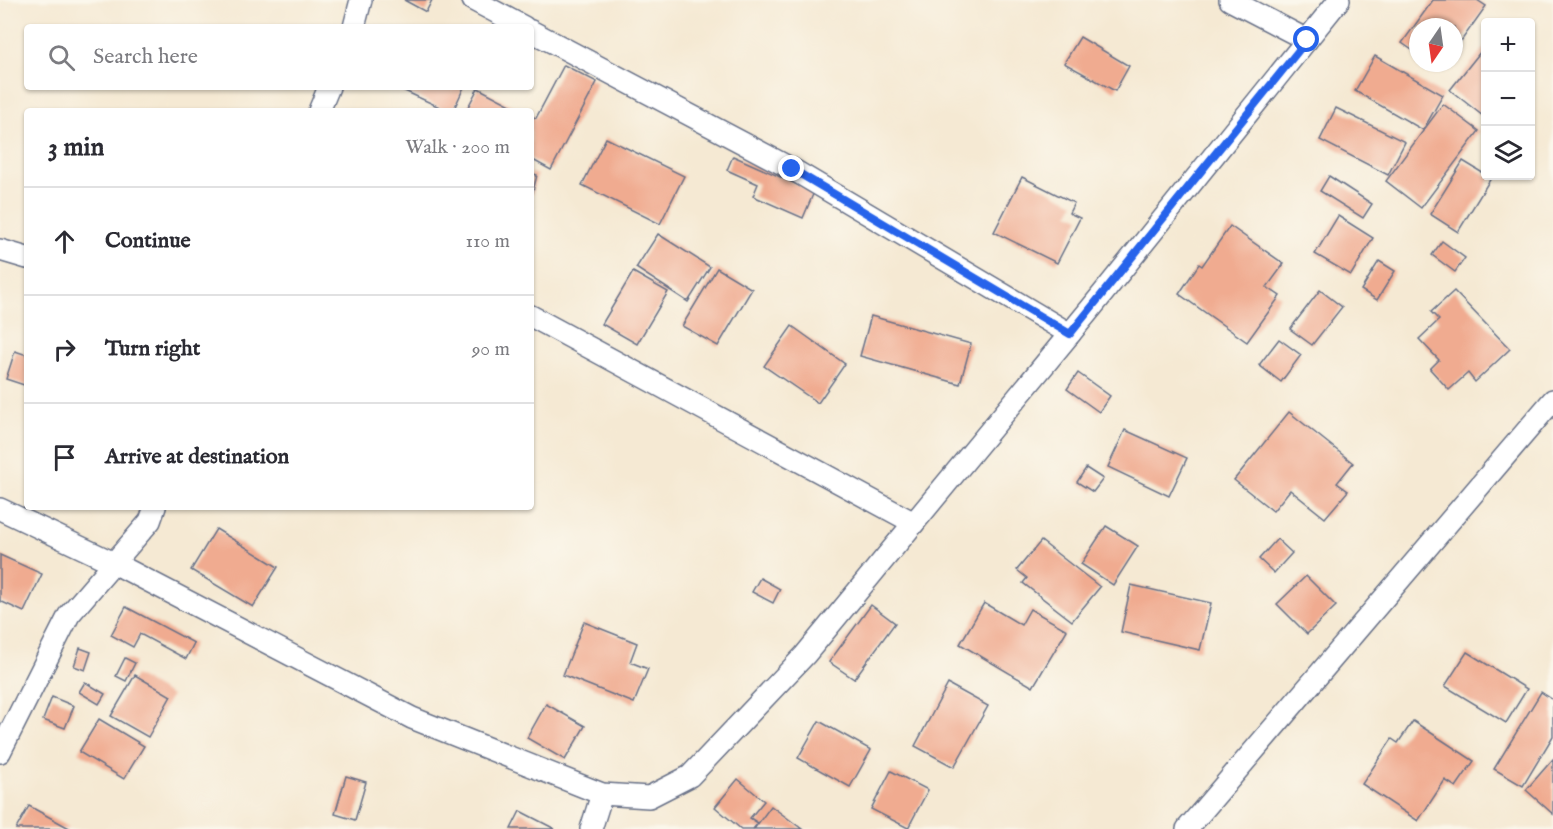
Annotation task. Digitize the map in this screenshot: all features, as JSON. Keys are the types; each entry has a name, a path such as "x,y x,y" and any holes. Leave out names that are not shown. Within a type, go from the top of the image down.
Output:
{"street":[{"path":"355,24 361,0"},
{"path":"473,0 518,24"},
{"path":"1230,0 1307,40"},
{"path":"0,509 114,564 412,718 602,794 649,797 690,776 805,654 1070,334 1339,0"},
{"path":"534,33 792,169 1070,334"},
{"path":"320,108 328,90"},
{"path":"0,250 24,257"},
{"path":"534,318 914,523"},
{"path":"1187,829 1553,400"},
{"path":"2,741 69,615 150,521 154,510"},
{"path":"591,829 602,794"}],"building":[{"path":"404,0 432,0 426,12"},
{"path":"1433,0 1477,0 1486,6 1463,38 1463,18 1420,18"},
{"path":"1409,33 1409,48 1402,43"},
{"path":"1080,37 1129,66 1115,91 1064,63"},
{"path":"1481,51 1481,114 1450,90"},
{"path":"1375,56 1443,95 1423,130 1355,91"},
{"path":"564,65 597,82 551,170 534,161 534,117 536,118"},
{"path":"402,90 463,90 454,108 442,108"},
{"path":"477,90 482,90 516,108 468,108"},
{"path":"1443,104 1479,131 1421,208 1386,181"},
{"path":"1336,108 1405,142 1388,175 1320,140"},
{"path":"606,138 684,176 660,224 582,185"},
{"path":"733,156 814,192 803,218 753,196 758,184 727,170"},
{"path":"1463,161 1481,172 1481,180 1490,180 1458,232 1430,214"},
{"path":"1329,176 1372,204 1363,218 1320,191"},
{"path":"1022,177 1074,203 1069,213 1080,218 1057,263 994,232"},
{"path":"1338,216 1373,238 1351,275 1315,254"},
{"path":"1230,226 1284,264 1267,287 1280,296 1247,342 1179,294 1199,264 1202,266"},
{"path":"658,234 710,267 688,302 636,268"},
{"path":"1442,241 1465,258 1455,272 1432,255"},
{"path":"1379,261 1395,271 1377,300 1361,290"},
{"path":"717,268 752,289 718,346 682,326"},
{"path":"633,272 668,292 637,344 602,324"},
{"path":"1320,290 1342,307 1312,345 1290,329"},
{"path":"1454,291 1510,349 1475,382 1468,373 1449,390 1430,369 1439,360 1419,339 1439,320 1431,312"},
{"path":"871,316 971,344 960,384 860,356"},
{"path":"792,326 845,364 818,403 764,366"},
{"path":"1279,339 1301,355 1281,382 1259,365"},
{"path":"15,351 24,354 24,385 6,379"},
{"path":"1078,373 1110,396 1099,412 1067,389"},
{"path":"1289,412 1353,463 1337,483 1348,491 1325,518 1290,490 1273,511 1234,480"},
{"path":"1125,430 1187,458 1169,496 1108,467"},
{"path":"1086,468 1103,479 1093,492 1077,482"},
{"path":"1106,526 1138,546 1113,585 1081,564"},
{"path":"216,529 278,567 253,607 191,570"},
{"path":"1277,539 1292,553 1274,573 1259,559"},
{"path":"1041,541 1100,587 1072,621 1023,583 1027,578 1017,570"},
{"path":"0,555 42,574 24,612 0,601"},
{"path":"1306,576 1336,606 1307,634 1277,604"},
{"path":"760,578 780,589 773,603 752,592"},
{"path":"1131,585 1211,603 1200,650 1121,632"},
{"path":"984,603 1021,625 1030,609 1067,630 1033,687 960,644"},
{"path":"871,605 895,623 854,679 829,662"},
{"path":"126,607 194,643 186,659 140,634 133,647 111,635"},
{"path":"584,622 637,643 630,662 648,669 634,703 563,675"},
{"path":"80,648 91,652 85,670 74,666"},
{"path":"1467,652 1527,689 1506,723 1445,686"},
{"path":"125,658 135,663 126,681 116,676"},
{"path":"135,675 171,696 148,737 111,716"},
{"path":"85,682 105,694 99,704 79,692"},
{"path":"948,684 988,706 954,767 915,746"},
{"path":"1541,692 1553,700 1553,736 1523,786 1494,769"},
{"path":"52,697 74,706 65,728 43,720"},
{"path":"546,704 585,726 565,760 527,738"},
{"path":"99,719 144,746 124,779 79,752"},
{"path":"819,721 871,750 850,787 798,758"},
{"path":"1413,721 1474,761 1456,787 1445,780 1418,821 1362,784 1392,739 1398,743"},
{"path":"1553,759 1553,814 1526,790"},
{"path":"891,771 928,790 908,828 871,809"},
{"path":"346,776 366,782 355,820 335,814"},
{"path":"738,779 764,801 750,818 758,823 753,829 741,829 715,807"},
{"path":"29,806 71,829 16,829"},
{"path":"771,806 802,829 754,829"},
{"path":"520,811 555,829 511,829"}],"route":[{"path":"792,169 1070,334 1307,40"}]}
